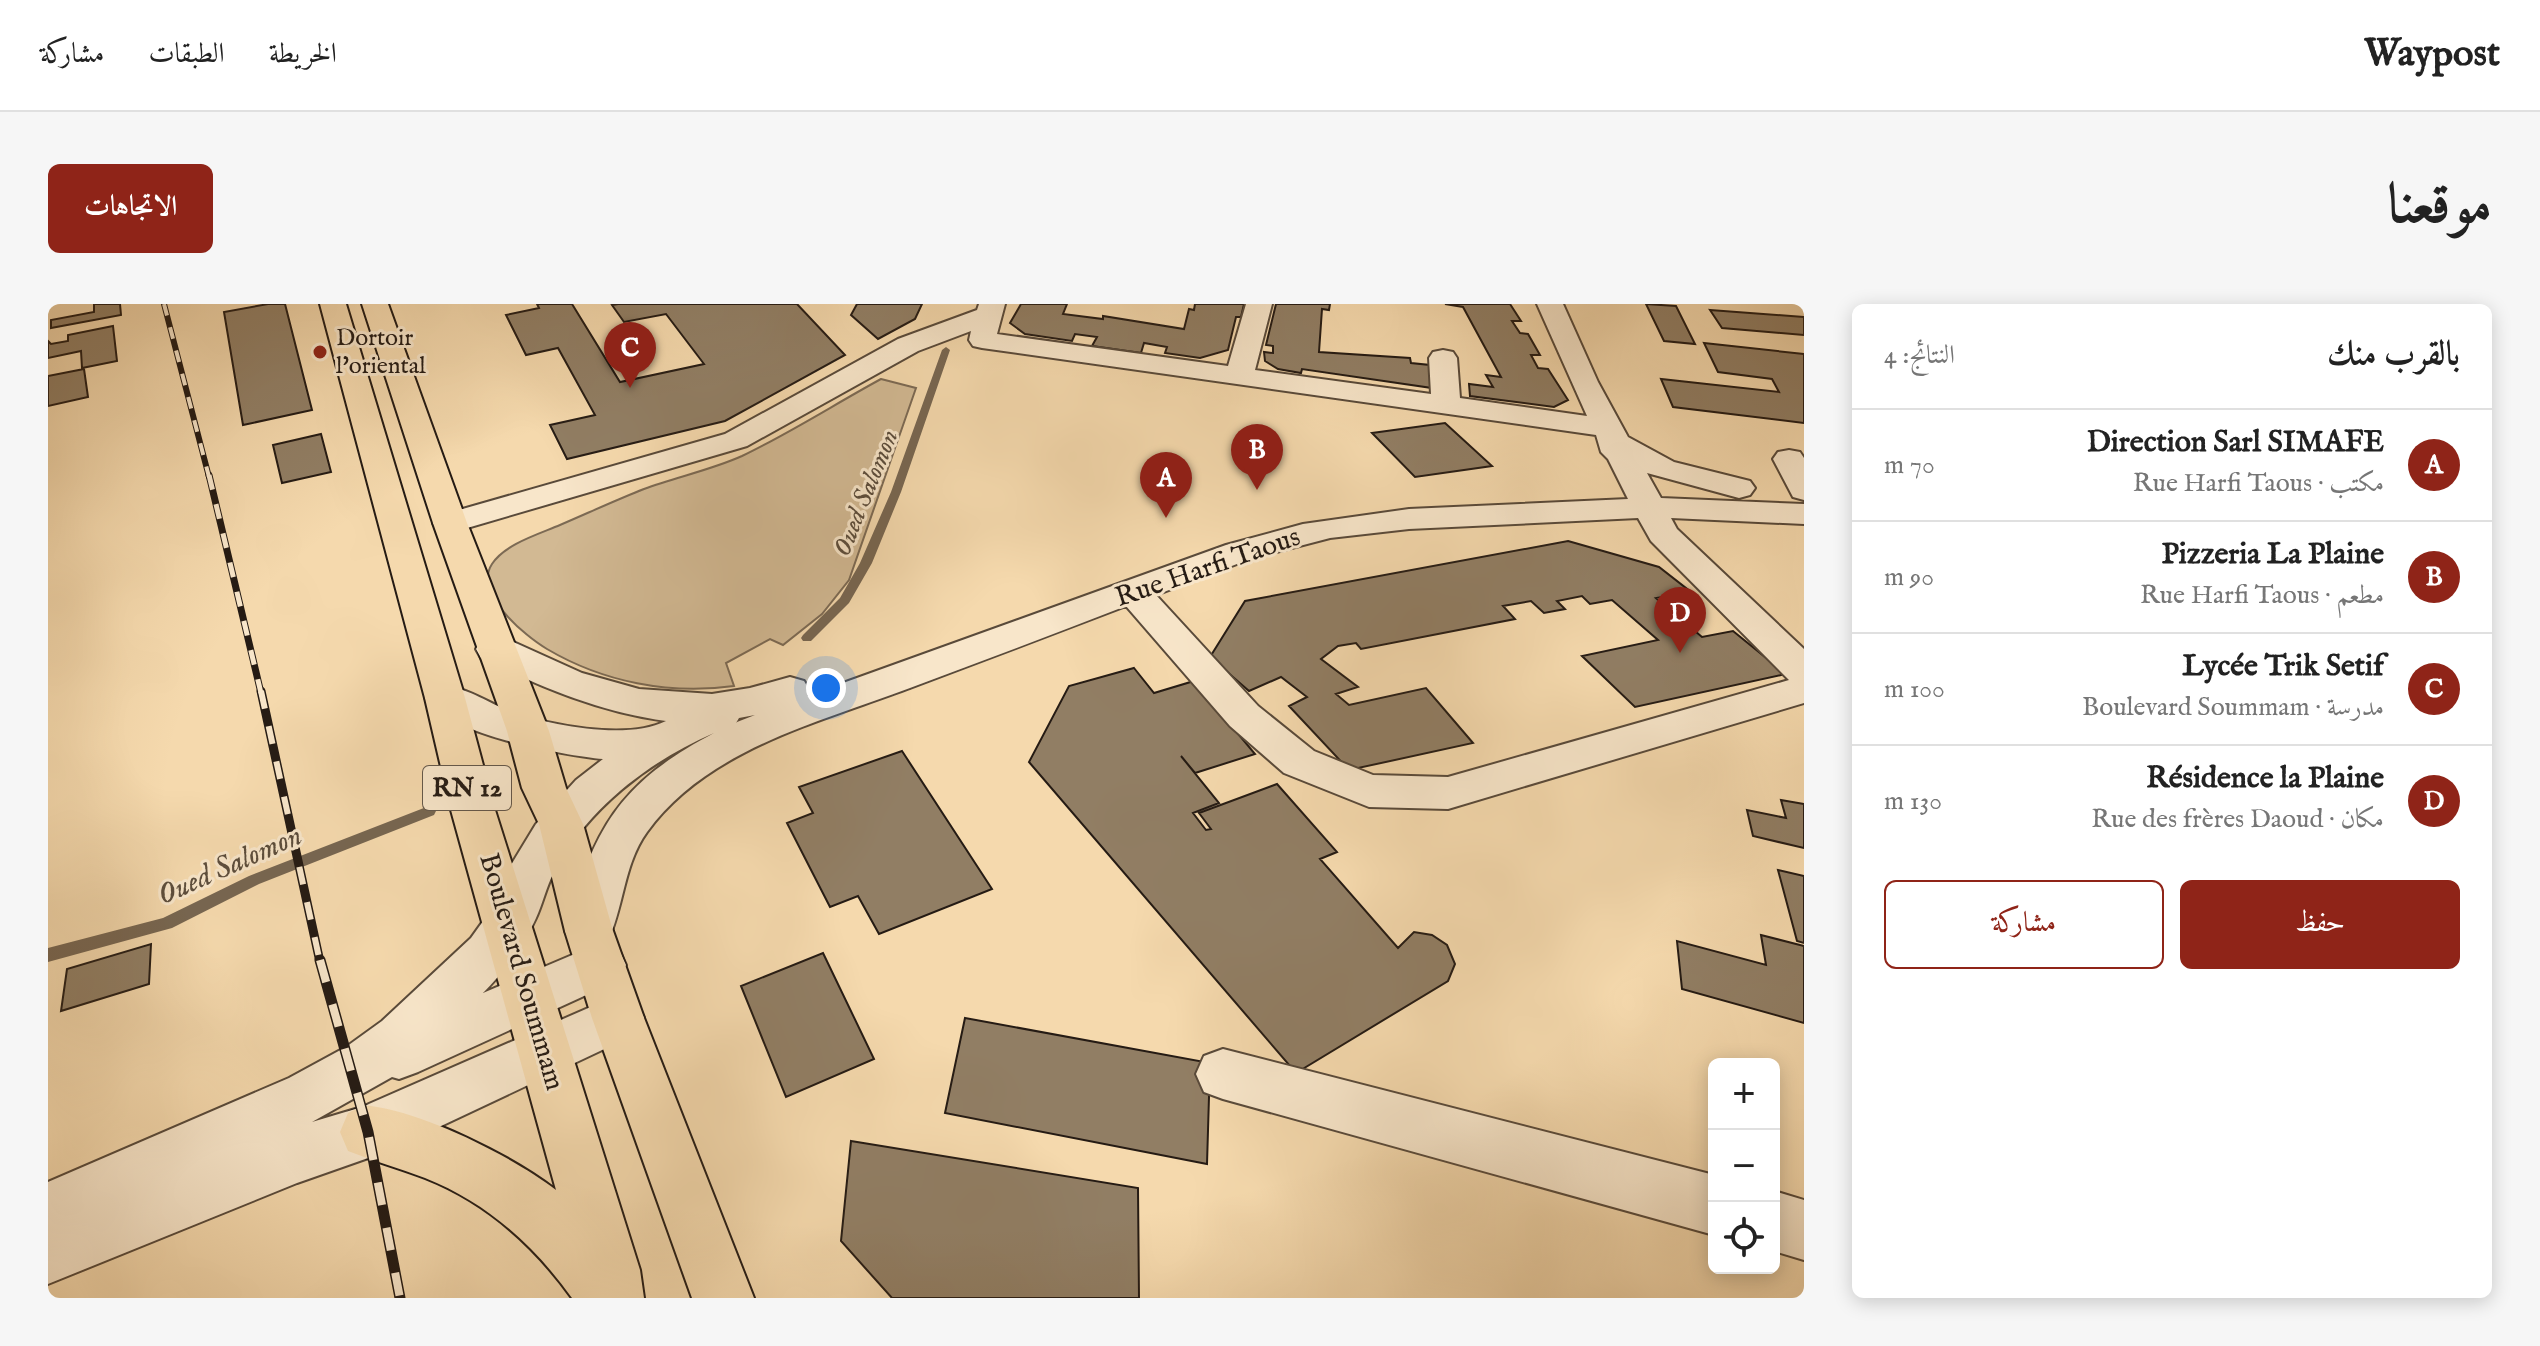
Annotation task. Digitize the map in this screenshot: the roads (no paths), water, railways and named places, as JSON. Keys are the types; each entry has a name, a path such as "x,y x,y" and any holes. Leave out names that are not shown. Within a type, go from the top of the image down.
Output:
{"main road":[{"name":"Boulevard Soummam","path":"333,304 610,1289"},
{"name":"RN 12","path":"375,304 495,649 528,731 544,788 561,824 618,1018 723,1298"},
{"path":"368,1132 464,1163 516,1195 562,1236 610,1289"}],"street":[{"path":"1239,376 1259,304"},
{"path":"1550,304 1642,497 1678,552 1804,672"},
{"name":"Rue Harfi Taous","path":"988,320 1239,376 1446,405 1613,436 1674,473 1739,488"},
{"path":"450,523 736,440 908,345 988,320"},
{"path":"1443,358 1446,405"},
{"path":"1586,491 1612,470 1613,436"},
{"path":"1789,459 1804,492"},
{"name":"Rue Harfi Taous","path":"349,1077 401,1038 470,970 508,926 536,862 561,824 598,785 664,739 693,725 764,714 1296,535 1346,525 1739,488 1804,492"},
{"name":"Rue Harfi Taous","path":"595,948 617,843 639,811 671,780 764,714 1111,571 1234,530 1340,504 1586,491 1714,508 1804,514"},
{"path":"1133,592 1244,716 1299,762 1369,791 1448,793 1804,689"},
{"name":"Rue Harfi Taous","path":"495,649 554,678 619,701 764,714"},
{"name":"Rue Harfi Taous","path":"445,698 491,720 528,731 607,742 649,743 664,739"},
{"path":"48,1212 189,1152 530,997 595,948"},
{"path":"48,1254 256,1170 368,1132 618,1018"},
{"path":"1223,1074 1708,1203"},
{"path":"1780,1223 1804,1230"}],"waterway":[{"name":"Oued Salomon","path":"807,638 845,600 866,563 896,492 946,350"},
{"name":"Oued Salomon","path":"48,955 167,923 254,880 429,811"}],"railway":[{"path":"164,304 209,477"},
{"path":"209,475 261,693"},
{"path":"261,691 320,962"},
{"path":"320,960 368,1132 400,1298"}],"place":[{"name":"Dortoir l'oriental","path":"320,352"},
{"name":"Lycée Trik Setif","path":"630,388"},
{"name":"Pizzeria La Plaine","path":"1257,490"},
{"name":"Direction Sarl SIMAFE","path":"1166,518"},
{"name":"Résidence la Plaine","path":"1680,653"}]}
